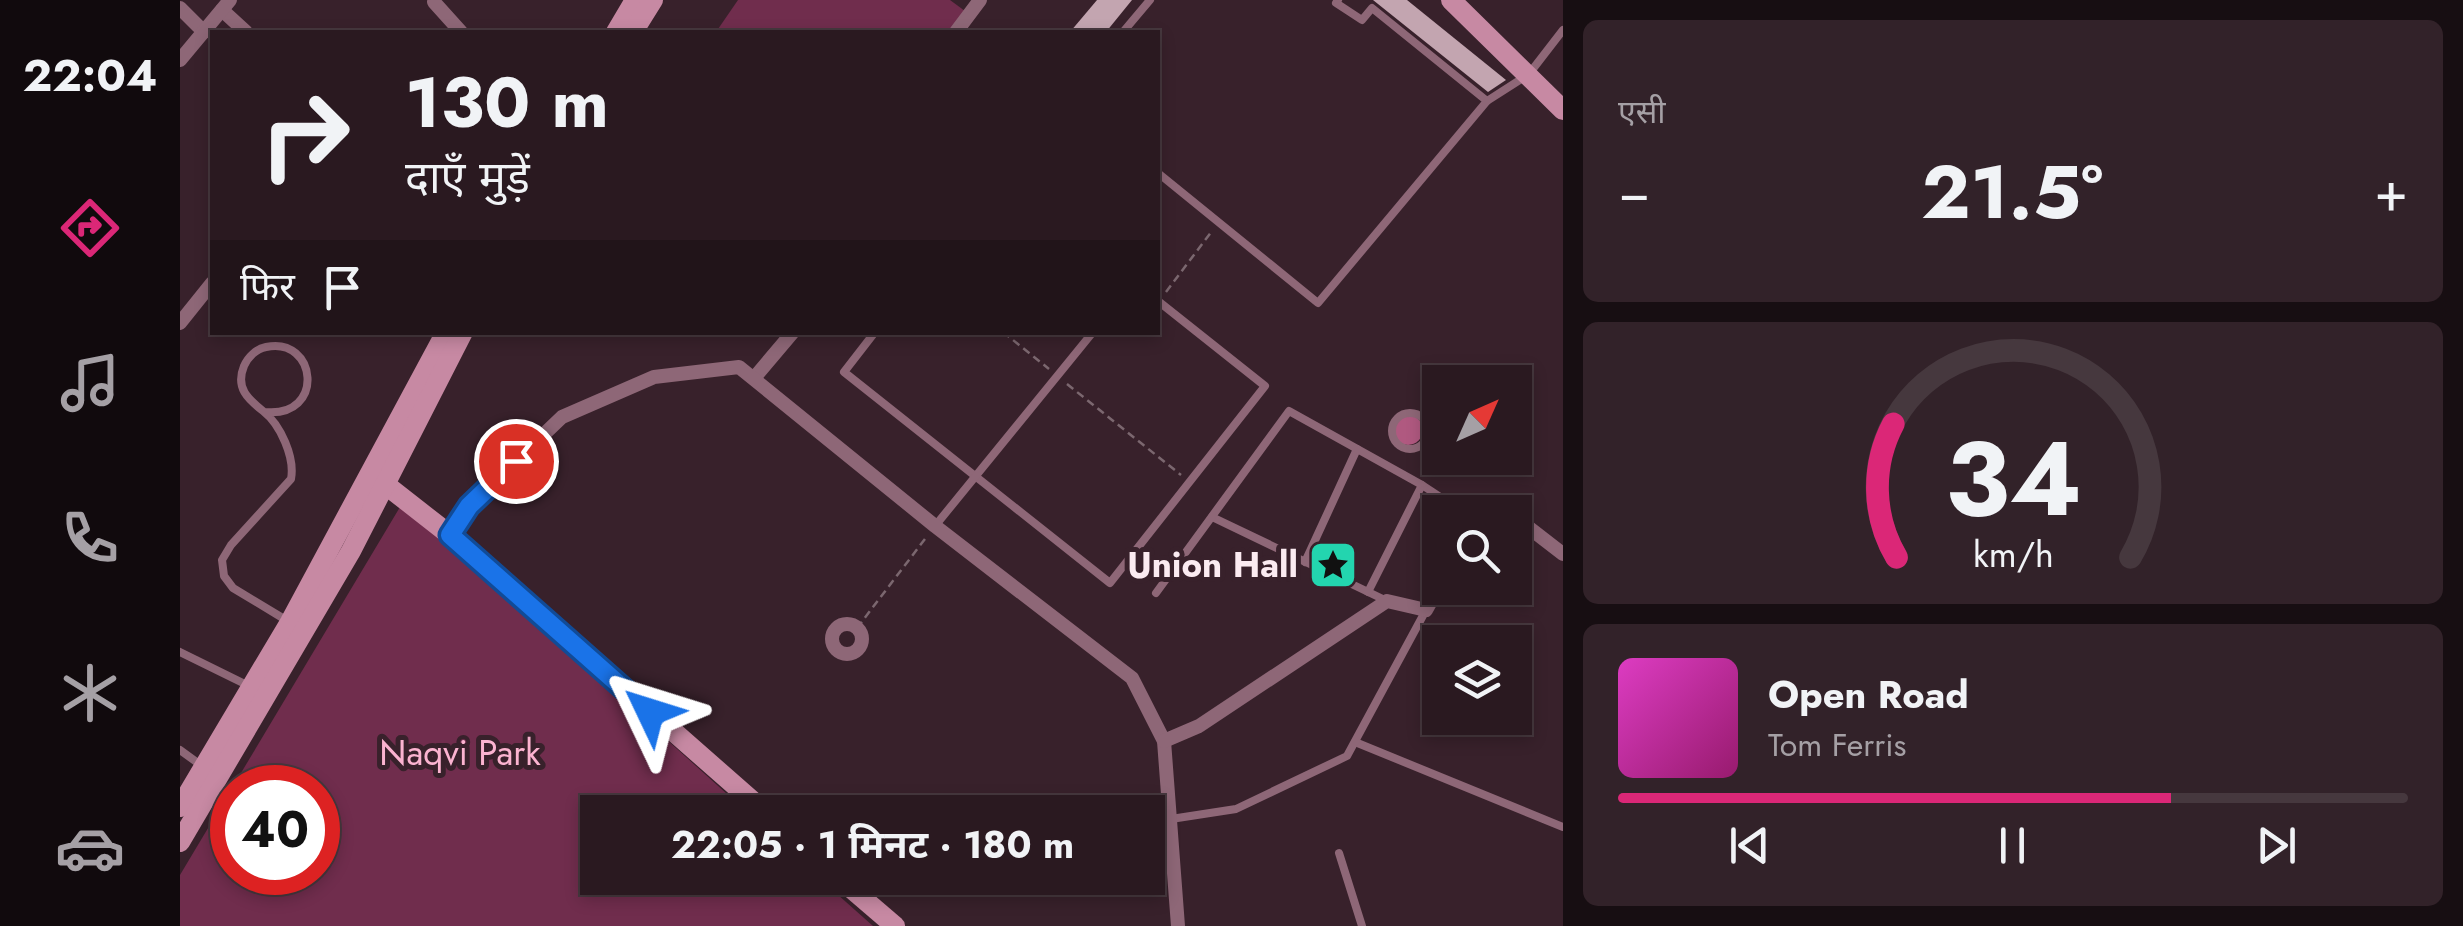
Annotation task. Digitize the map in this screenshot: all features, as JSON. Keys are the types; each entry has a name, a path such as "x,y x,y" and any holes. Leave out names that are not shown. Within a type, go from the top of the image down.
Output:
{"main road":[{"path":"617,30 636,0"},
{"path":"634,30 652,0"},
{"path":"1458,2 1563,110"},
{"path":"180,807 202,766 351,550 376,478 445,335"},
{"path":"180,842 290,622 461,335"},
{"path":"376,478 450,535 746,795"},
{"path":"859,895 895,926"}],"street":[{"path":"958,30 980,0"},
{"path":"434,2 459,30"},
{"path":"180,60 226,5 245,30"},
{"path":"180,8 204,32"},
{"path":"180,323 210,286"},
{"path":"754,378 791,335"},
{"path":"450,535 469,506 562,417 654,378 739,367 935,526 1132,678 1164,741 1178,926"},
{"path":"1532,530 1563,554"},
{"path":"1164,741 1199,726 1387,601 1426,610 1429,605"}],"lane":[{"path":"1125,30 1150,0"},
{"path":"1338,0 1336,3 1362,20 1372,8 1487,101"},
{"path":"1160,175 1318,303 1487,101 1529,74 1563,30"},
{"path":"873,335 844,372 1110,582 1265,386 1160,303"},
{"path":"935,526 1091,335"},
{"path":"265,412 291,409 307,389 304,363 284,347 258,350 242,370 245,395 265,412 288,448 293,466 291,479 222,560 224,576 233,588 290,622"},
{"path":"1156,593 1289,411 1438,495"},
{"path":"1405,413 1419,415 1428,426 1426,440 1415,448 1401,446 1392,435 1394,422 1405,413"},
{"path":"1389,466 1401,446"},
{"path":"1305,562 1357,449"},
{"path":"1368,592 1422,484"},
{"path":"1212,516 1387,601"},
{"path":"1170,820 1236,809 1347,756 1426,610"},
{"path":"180,652 258,690"},
{"path":"1355,742 1563,827"},
{"path":"180,750 202,766"},
{"path":"1339,853 1362,926"}],"path":[{"path":"1160,298 1218,222"},
{"path":"1007,335 1189,482"},
{"path":"857,628 935,526"}],"green space":[{"path":"738,0 950,0 969,14 957,30 717,30"},
{"name":"Naqvi Park","path":"403,502 728,795 580,795 580,895 838,895 873,926 180,926 180,875 210,825 210,895 340,895 340,765 246,765"}],"shaded area":[{"path":"1408,415 1419,419 1419,441 1408,445 1397,441 1393,430 1397,419"}],"building":[{"path":"1097,0 1132,0 1108,30 1072,30"},
{"path":"1373,0 1407,0 1506,80 1488,92"}],"place":[{"name":"Union Hall","path":"1333,565"}],"route":[{"path":"516,461 469,506 450,535 650,712"}]}
